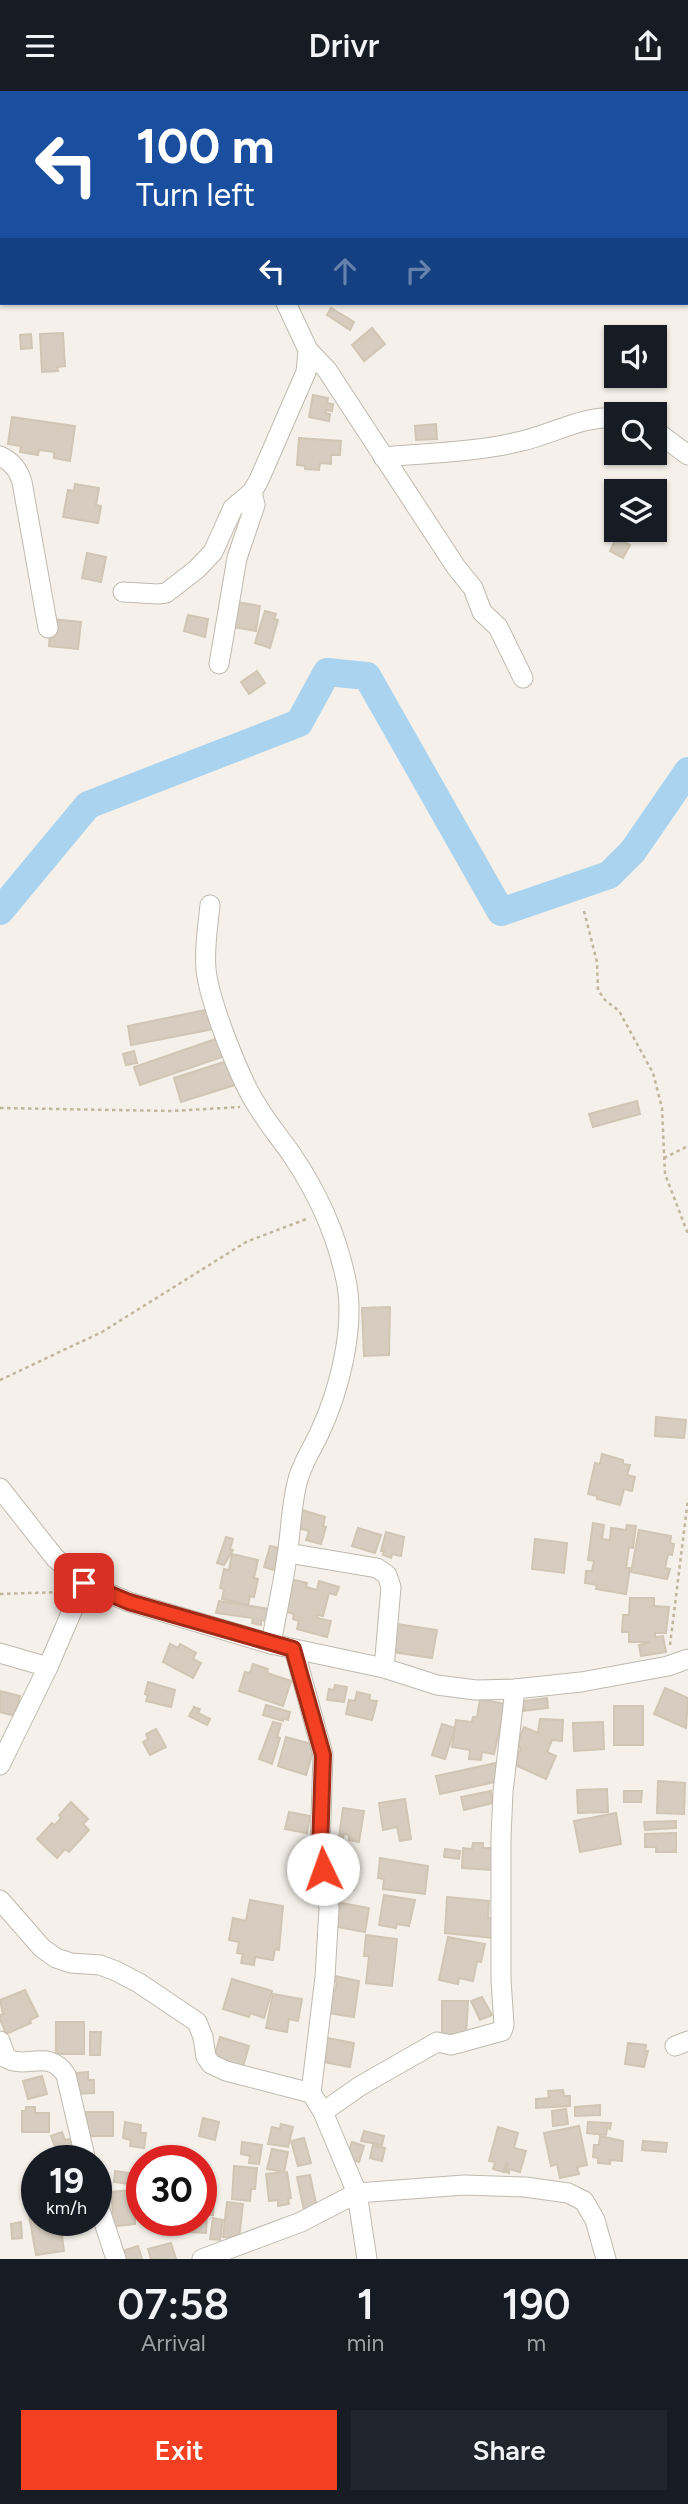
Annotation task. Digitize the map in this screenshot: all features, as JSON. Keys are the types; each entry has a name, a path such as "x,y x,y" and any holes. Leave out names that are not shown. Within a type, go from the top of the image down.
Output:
{"street":[{"path":"287,305 308,350 327,370 456,567 473,588 482,612 498,627 523,677"},
{"path":"123,592 166,593 197,569 213,552 233,508 252,492 306,372 308,350"},
{"path":"383,457 479,449 523,441 592,419 604,418"},
{"path":"667,440 688,455"},
{"path":"0,456 10,461 22,482 48,628"},
{"path":"219,664 236,558 255,505 252,492"},
{"path":"210,905 206,950 209,981 239,1069 257,1106 293,1157 324,1213 336,1241 347,1283 349,1319 344,1358 319,1434 306,1457 298,1480 271,1644"},
{"path":"0,1488 54,1558 81,1587 271,1644 384,1668 437,1685 477,1690 581,1682 668,1666 688,1659"},
{"path":"288,1553 377,1568 387,1575 391,1587 384,1668"},
{"path":"0,1765 48,1667 81,1587"},
{"path":"293,1649 323,1755 320,1849 329,1909 325,1977 311,2093 323,2112 357,2193 367,2259"},
{"path":"0,1653 48,1667"},
{"path":"323,2112 360,2086 437,2042 451,2045 502,2031 503,1792 515,1689"},
{"path":"0,1900 43,1948 56,1958 71,1963 100,1965 116,1971 197,2022 206,2057 211,2064 226,2071 311,2093"},
{"path":"0,2041 6,2058 11,2061 47,2060 60,2066 66,2075 82,2145"},
{"path":"202,2259 301,2222 357,2193 464,2185 525,2186 568,2193 584,2201 595,2220 606,2259"},
{"path":"109,2236 116,2259"}],"path":[{"path":"584,911 597,962 598,989 605,1000 619,1011 653,1073 663,1108 665,1174 688,1234"},
{"path":"0,1108 172,1111 257,1106"},
{"path":"664,1158 688,1146"},
{"path":"0,1380 102,1332 246,1242 324,1213"},
{"path":"683,1217 688,1223"},
{"path":"668,1666 688,1499"},
{"path":"0,1594 81,1587"}],"building":[{"path":"331,308 354,322 350,330 327,315"},
{"path":"372,328 385,344 364,361 352,345"},
{"path":"63,333 65,366 57,367 58,371 42,372 40,334"},
{"path":"31,334 32,348 21,349 20,335"},
{"path":"313,395 328,398 327,403 333,404 332,411 326,410 325,413 330,414 329,421 309,417"},
{"path":"12,417 75,426 70,461 54,458 54,452 39,450 38,455 20,452 21,446 8,444"},
{"path":"436,424 437,439 416,440 415,426"},
{"path":"299,438 341,441 340,455 331,455 331,464 320,463 319,470 305,469 305,466 297,465"},
{"path":"75,484 99,488 96,505 101,506 98,523 63,517 68,490 74,491"},
{"path":"614,542 630,545 623,558 610,551"},
{"path":"87,553 106,557 101,582 82,578"},
{"path":"237,602 260,606 256,631 233,627"},
{"path":"265,611 276,614 274,619 278,620 270,648 255,643"},
{"path":"188,615 208,619 205,637 184,631"},
{"path":"51,619 81,622 78,649 49,646"},
{"path":"257,671 265,683 249,694 241,682"},
{"path":"215,1008 219,1028 131,1045 128,1026"},
{"path":"224,1036 231,1054 140,1085 134,1067"},
{"path":"134,1051 137,1063 126,1065 123,1054"},
{"path":"230,1060 238,1084 181,1102 174,1078"},
{"path":"637,1101 640,1114 593,1127 589,1114"},
{"path":"390,1307 389,1355 364,1356 362,1308"},
{"path":"656,1417 686,1420 684,1438 655,1436"},
{"path":"602,1454 623,1460 623,1464 630,1465 627,1475 635,1477 632,1491 624,1489 620,1505 588,1494 595,1463 600,1464"},
{"path":"299,1509 325,1517 323,1526 326,1527 321,1544 306,1540 309,1531 294,1527"},
{"path":"593,1523 604,1525 602,1539 610,1540 611,1528 626,1530 627,1525 636,1526 633,1548 629,1547 626,1568 630,1568 626,1594 596,1589 597,1585 585,1583 586,1571 592,1571 594,1561 588,1560"},
{"path":"358,1528 381,1535 375,1553 352,1546"},
{"path":"639,1530 671,1536 670,1543 674,1544 672,1555 668,1554 665,1568 670,1569 667,1579 631,1572"},
{"path":"386,1532 404,1537 401,1556 392,1554 391,1558 383,1555 384,1551 381,1551"},
{"path":"226,1537 233,1539 230,1549 233,1550 224,1565 217,1563"},
{"path":"535,1539 567,1543 564,1573 532,1569"},
{"path":"270,1546 279,1548 274,1570 264,1567"},
{"path":"232,1554 258,1560 254,1597 250,1596 248,1605 222,1599 224,1589 220,1588 224,1569 229,1570"},
{"path":"291,1579 307,1583 306,1587 317,1590 319,1581 339,1587 336,1595 329,1593 323,1616 317,1615 317,1618 331,1621 327,1637 297,1629 299,1621 293,1619 294,1614 283,1611"},
{"path":"630,1598 654,1598 654,1606 669,1607 666,1633 655,1633 655,1637 663,1636 666,1652 641,1656 639,1645 650,1642 629,1642 629,1632 622,1632 623,1615 629,1615"},
{"path":"219,1601 270,1609 268,1621 261,1620 261,1625 252,1623 253,1618 216,1613"},
{"path":"397,1624 437,1630 432,1658 392,1652"},
{"path":"170,1644 178,1648 180,1644 196,1653 193,1659 201,1663 193,1678 163,1662"},
{"path":"253,1664 268,1669 267,1673 291,1681 283,1706 239,1691 245,1672 250,1673"},
{"path":"148,1682 175,1690 171,1707 146,1701"},
{"path":"335,1685 347,1687 344,1702 327,1700 329,1689 334,1690"},
{"path":"665,1688 688,1698 686,1728 654,1714"},
{"path":"0,1691 20,1696 15,1716 0,1712"},
{"path":"357,1692 370,1695 369,1700 377,1701 372,1720 346,1714 349,1700 355,1701"},
{"path":"547,1698 548,1708 524,1711 523,1701"},
{"path":"480,1699 505,1704 494,1754 482,1752 481,1760 469,1759 470,1750 452,1747 456,1720 472,1722 473,1717 477,1717"},
{"path":"266,1705 290,1712 288,1720 263,1715"},
{"path":"614,1706 643,1706 643,1745 614,1745"},
{"path":"194,1707 200,1709 198,1713 210,1719 207,1725 189,1716"},
{"path":"540,1719 563,1720 562,1741 552,1740 547,1752 556,1756 546,1779 513,1764 521,1748 516,1746 524,1727 538,1733"},
{"path":"273,1722 281,1724 272,1764 259,1759"},
{"path":"603,1722 604,1749 574,1751 573,1723"},
{"path":"442,1724 455,1728 445,1759 432,1755"},
{"path":"156,1729 166,1747 150,1755 143,1742 148,1739 146,1734"},
{"path":"286,1737 315,1745 306,1775 278,1766"},
{"path":"496,1763 500,1781 440,1794 436,1776"},
{"path":"658,1781 685,1783 684,1814 657,1813"},
{"path":"607,1789 608,1812 578,1813 577,1790"},
{"path":"491,1791 493,1803 464,1810 461,1797"},
{"path":"624,1791 642,1791 641,1802 624,1802"},
{"path":"405,1799 411,1839 400,1841 397,1827 383,1830 379,1803"},
{"path":"71,1802 88,1819 83,1824 89,1830 69,1852 65,1849 57,1858 37,1839 52,1823 55,1825 61,1818 59,1815"},
{"path":"343,1808 364,1811 359,1842 349,1840 349,1835 339,1837"},
{"path":"289,1812 310,1816 307,1833 285,1829"},
{"path":"616,1813 621,1844 580,1852 574,1821"},
{"path":"676,1821 676,1828 645,1830 644,1822"},
{"path":"676,1833 676,1852 656,1852 656,1847 645,1847 645,1834"},
{"path":"473,1843 483,1843 483,1848 493,1848 492,1870 462,1868 463,1848 472,1849"},
{"path":"445,1849 460,1851 459,1859 444,1857"},
{"path":"380,1858 428,1866 425,1894 383,1889 384,1879 378,1878"},
{"path":"335,1862 351,1867 350,1871 359,1874 354,1890 345,1887 343,1891 328,1887"},
{"path":"384,1895 415,1900 409,1926 397,1924 396,1928 379,1925"},
{"path":"447,1897 489,1901 488,1918 494,1918 493,1938 445,1933"},
{"path":"250,1900 283,1906 279,1950 275,1949 273,1960 255,1957 254,1965 241,1963 243,1954 237,1953 239,1942 229,1940 233,1918 246,1921"},
{"path":"336,1902 369,1908 365,1932 332,1926"},
{"path":"366,1935 397,1939 392,1986 366,1983 369,1956 364,1956"},
{"path":"448,1937 485,1944 481,1962 477,1961 473,1981 459,1978 458,1984 439,1980"},
{"path":"335,1976 359,1981 354,2017 328,2013 332,1990 335,1991 337,1982 334,1981"},
{"path":"232,1979 272,1991 264,2018 250,2013 249,2017 223,2009"},
{"path":"25,1990 38,2016 30,2020 31,2023 6,2034 0,2019 3,2014 0,2000"},
{"path":"273,1994 302,1999 298,2021 289,2019 287,2032 266,2028"},
{"path":"482,1997 492,2015 480,2020 471,2001"},
{"path":"442,2001 468,2001 466,2036 442,2036"},
{"path":"56,2022 84,2022 84,2054 56,2054"},
{"path":"90,2032 101,2032 100,2055 90,2055"},
{"path":"220,2037 249,2046 242,2070 213,2061"},
{"path":"322,2037 354,2043 350,2067 318,2061"},
{"path":"628,2043 646,2045 645,2051 648,2051 644,2067 625,2064"},
{"path":"88,2072 88,2080 94,2080 94,2093 76,2094 75,2073"},
{"path":"42,2076 47,2094 28,2099 23,2081"},
{"path":"563,2090 564,2096 570,2096 570,2106 536,2108 536,2099 549,2098 548,2091"},
{"path":"600,2105 600,2115 575,2116 575,2107"},
{"path":"26,2107 35,2107 35,2113 49,2113 49,2132 22,2132 22,2111 26,2111"},
{"path":"566,2109 568,2124 553,2126 552,2111"},
{"path":"85,2112 113,2112 113,2136 85,2136"},
{"path":"203,2118 219,2122 215,2140 199,2136"},
{"path":"125,2122 141,2125 140,2133 146,2133 144,2145 130,2145 131,2140 123,2138"},
{"path":"588,2122 611,2123 610,2129 607,2128 606,2135 587,2133"},
{"path":"281,2124 293,2127 288,2147 268,2144 272,2127 280,2129"},
{"path":"579,2126 587,2165 577,2167 579,2174 560,2178 557,2164 551,2166 544,2133"},
{"path":"498,2127 518,2133 514,2148 526,2151 520,2172 509,2169 509,2173 506,2172 508,2163 504,2172 493,2169 495,2162 489,2161"},
{"path":"364,2131 384,2136 382,2145 361,2141"},
{"path":"62,2132 65,2140 70,2139 73,2145 55,2145 51,2136"},
{"path":"600,2136 623,2141 622,2161 598,2163 598,2158 593,2157 594,2145 599,2145"},
{"path":"304,2138 311,2163 298,2166 291,2141"},
{"path":"643,2141 667,2143 666,2152 642,2150"},
{"path":"242,2142 262,2145 259,2164 249,2163 250,2156 241,2154"},
{"path":"352,2142 364,2146 359,2162 345,2162"},
{"path":"373,2145 385,2148 382,2161 370,2158"},
{"path":"272,2149 288,2152 284,2172 267,2169"},
{"path":"234,2166 257,2168 255,2189 251,2189 250,2201 232,2199"},
{"path":"115,2171 126,2172 126,2184 114,2182"},
{"path":"287,2172 291,2198 288,2199 289,2204 278,2206 278,2200 269,2201 266,2174"},
{"path":"310,2175 318,2213 305,2215 297,2177"},
{"path":"126,2191 126,2225 112,2227 112,2192"},
{"path":"227,2202 243,2204 239,2238 223,2237"},
{"path":"217,2219 223,2220 220,2240 210,2239 210,2236 217,2236"},
{"path":"21,2222 22,2238 12,2239 11,2224"},
{"path":"33,2236 62,2236 64,2251 36,2255"},
{"path":"171,2243 176,2259 151,2259 148,2249"},
{"path":"138,2246 142,2259 121,2259 119,2252"}],"waterway":[{"path":"0,911 88,805 299,723 327,672 367,676 501,912 609,875 633,851 688,771"}],"route":[{"path":"84,1583 129,1602 293,1649 306,1687 323,1755 320,1849 323,1869"}]}
